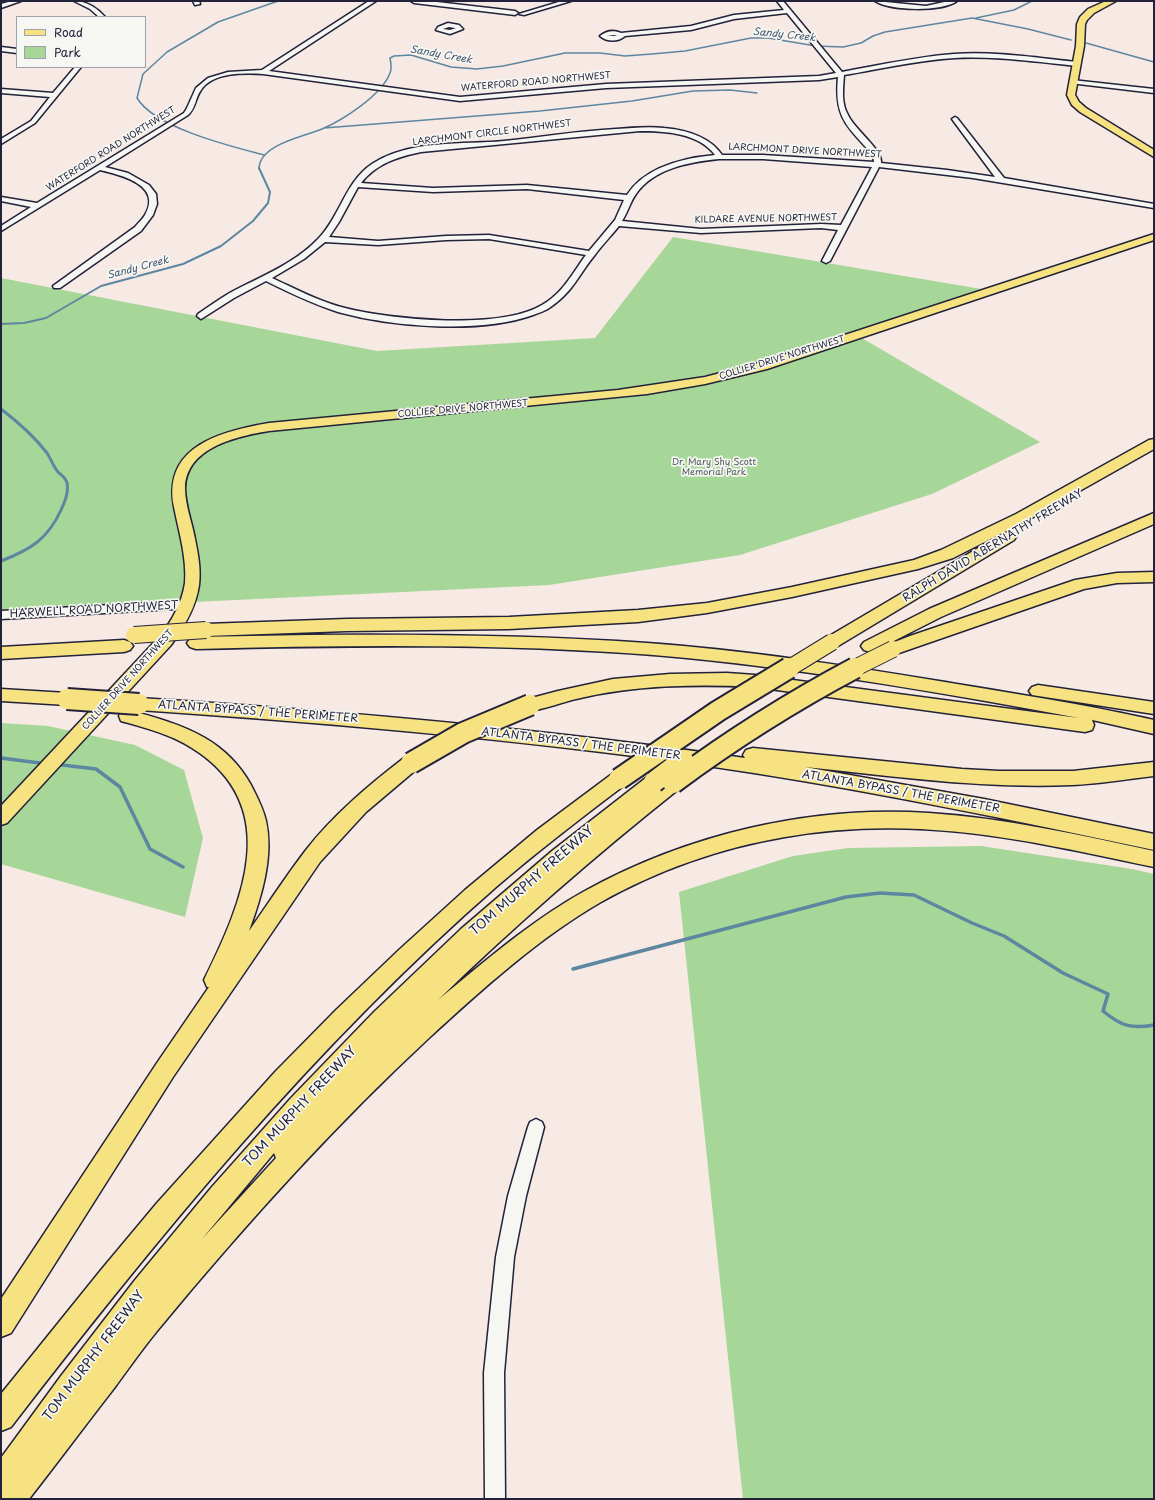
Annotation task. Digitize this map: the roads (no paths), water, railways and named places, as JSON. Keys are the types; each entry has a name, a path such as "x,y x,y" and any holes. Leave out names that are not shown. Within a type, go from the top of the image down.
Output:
{"highway":[{"path":"1,653 74,650 129,641 201,637 347,625 509,623 638,616 707,608 792,592 918,564 947,554 1022,517 1154,444"},
{"name":"RALPH DAVID ABERNATHY FREEWAY","path":"619,778 718,711 1154,451"},
{"path":"11,1499 232,1211 341,1085 392,1031 477,948 568,866 620,823 708,742 748,716 824,671 935,613 1154,518"},
{"path":"663,782 727,745 779,711 831,680 893,649 923,637 1081,584 1117,578 1154,577"},
{"path":"201,637 542,644 648,649 782,663 915,674 1154,708"},
{"path":"782,663 1029,702 1154,727"},
{"path":"1,1323 165,1070 313,856 353,811 380,786 411,763 463,732 530,705 567,694 615,684 667,679 755,681 1003,713 1154,736"},
{"path":"1,695 63,700 95,711 133,710 151,722 177,731 213,752 233,772 240,782 253,808 257,825 258,844 256,866 243,918 218,975 165,1070"},
{"name":"ATLANTA BYPASS / THE PERIMETER","path":"133,710 296,714 413,724 533,737 698,758 820,777 981,806 1154,842"},
{"path":"698,758 745,754 962,776 999,778 1074,778 1154,769"},
{"name":"TOM MURPHY FREEWAY","path":"1,1417 86,1309 153,1228 234,1134 312,1051 411,952 471,896 554,827 619,778"},
{"name":"TOM MURPHY FREEWAY","path":"1,1483 69,1388 158,1272 261,1148 307,1098 382,1019 507,900 584,834 663,782"},
{"path":"150,1319 262,1191 341,1109 426,1025 529,940 565,913 627,879 677,858 715,845 775,830 853,820 916,820 962,824 1035,835 1154,859"}],"main road":[{"path":"1112,1 1091,11 1083,19 1071,95 1075,103 1084,110 1154,154"},
{"name":"COLLIER DRIVE NORTHWEST","path":"1,818 165,641 178,624 187,605 192,585 193,570 179,496 179,482 187,463 194,455 206,446 225,437 246,430 628,393 694,384 763,366 1154,237"}],"street":[{"path":"1,6 18,1"},
{"path":"80,2 90,1"},
{"path":"262,72 373,1"},
{"path":"414,1 518,13 568,1"},
{"path":"464,12 479,1"},
{"path":"780,1 841,75 839,95 842,110 852,126 876,154 878,159 877,164 826,261"},
{"path":"878,1 906,6 925,7 941,6 954,1"},
{"path":"80,2 98,12 101,16"},
{"path":"621,35 691,28 734,17 788,11"},
{"path":"448,25 453,21"},
{"path":"1,49 16,51"},
{"name":"WATERFORD ROAD NORTHWEST","path":"1,229 186,114 193,106 198,88 207,81 232,73 262,72 460,99 606,86 791,80 841,75 925,59 956,56 1004,57 1077,64"},
{"path":"1,142 33,122 77,68"},
{"path":"1072,82 1154,91"},
{"path":"1,91 25,94 56,95"},
{"path":"955,119 1002,181"},
{"name":"LARCHMONT CIRCLE NORTHWEST","path":"201,316 229,297 299,260 323,239 334,224 363,174 376,165 393,157 414,152 603,131 646,129 680,133 708,143 716,150 720,157"},
{"name":"LARCHMONT DRIVE NORTHWEST","path":"266,278 318,302 344,310 372,316 430,322 486,322 524,316 549,306 564,293 591,254 617,223 624,213 629,198 641,184 666,169 691,161 720,157 747,157 877,164 949,172 1154,206"},
{"path":"57,286 138,229 149,218 154,209 155,201 153,195 143,183 124,174 99,168"},
{"path":"356,185 433,190 527,187 629,198"},
{"path":"1,199 38,206"},
{"name":"KILDARE AVENUE NORTHWEST","path":"617,223 701,231 821,226 843,228"},
{"path":"323,239 378,243 446,238 489,237 591,254"},
{"name":"HARWELL ROAD NORTHWEST","path":"1,615 187,605"},
{"path":"494,1499 494,1373 505,1257 517,1196 536,1126"}],"waterway":[{"path":"264,155 232,147 176,127 146,109 137,98 143,74 167,52 218,22 278,1"},
{"path":"976,18 1014,10 1032,1"},
{"name":"Sandy Creek","path":"324,128 351,113 379,90 390,73 390,58 394,56 411,55 451,67 477,69 503,66 565,53 600,53 625,56 652,54 685,51 751,38 768,38 816,46 843,47 861,43 873,36 885,32 972,18 1028,29 1071,40"},
{"name":"Sandy Creek","path":"1086,43 1154,62"},
{"path":"324,128 540,111 632,101 693,91 730,90 757,93"},
{"name":"Sandy Creek","path":"259,168 261,160 266,153 274,147 324,128"},
{"name":"Sandy Creek","path":"1,324 24,323 46,318 101,286 183,264 221,246 253,221 268,203 270,192 259,168"},
{"name":"Sandy Creek","path":"1,409 37,441 47,453 56,470 67,483 66,497 56,520 50,529 29,548 1,561"},
{"path":"1,758 40,763"},
{"path":"62,765 96,769 120,787 150,849 183,867"},
{"path":"573,969 846,897 880,893 914,895 972,923 1004,936 1063,973 1108,994 1103,1011 1115,1020 1127,1025 1139,1027 1154,1025"}],"park label":[{"name":"Dr. Mary Shy Scott Memorial Park","path":"714,468"}]}
